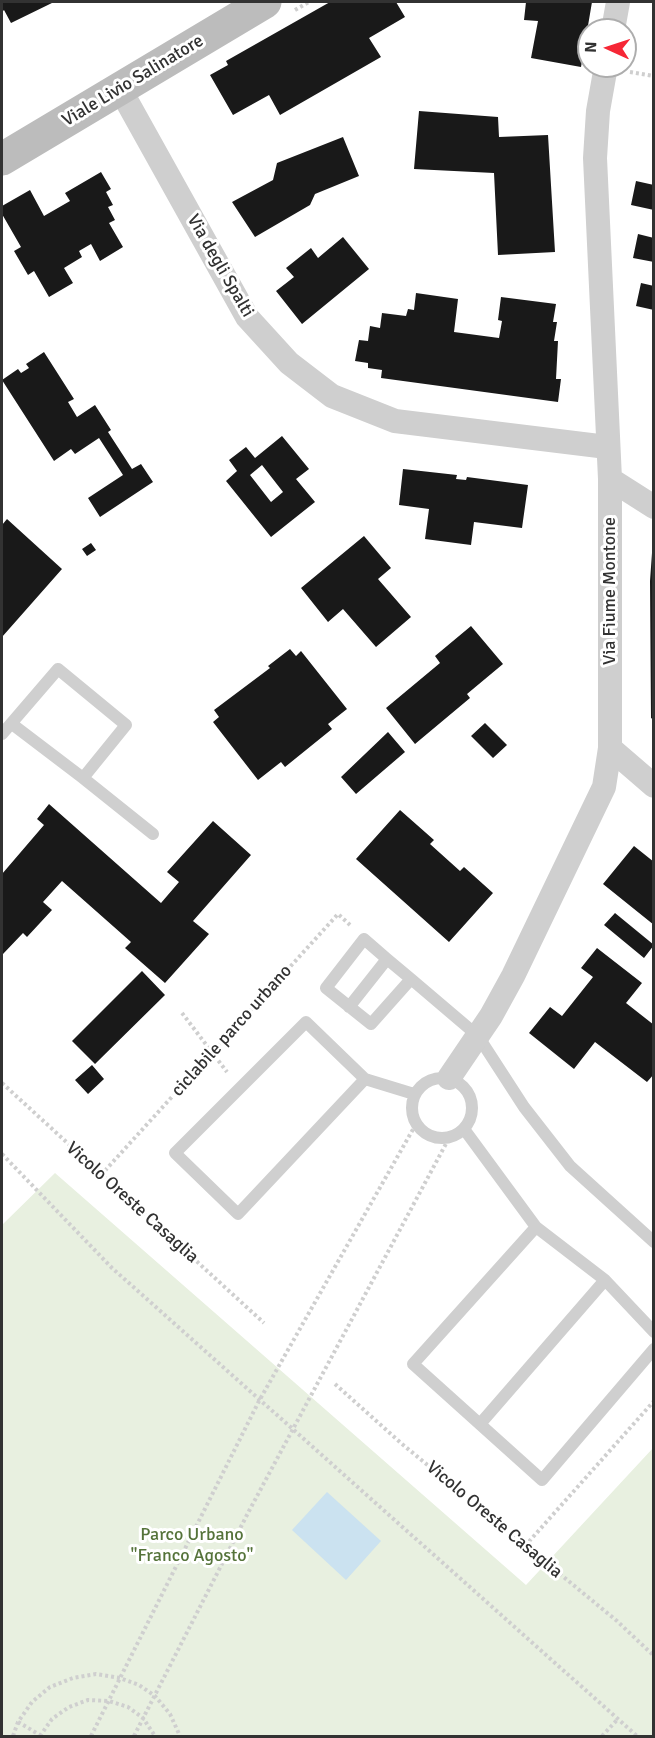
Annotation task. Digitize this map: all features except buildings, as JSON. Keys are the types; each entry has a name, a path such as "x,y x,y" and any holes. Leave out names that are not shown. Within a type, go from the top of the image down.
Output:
{"main road":[{"name":"Viale Livio Salinatore","path":"2,159 265,2"}],"street":[{"path":"615,18 618,2"},
{"name":"Via Fiume Montone","path":"449,1078 478,1036 513,976 589,823 604,787 610,748 610,479 595,158 598,111 604,78"},
{"name":"Via degli Spalti","path":"120,89 247,317 289,363 332,396 395,421 608,447"},
{"path":"610,479 654,507"},
{"path":"610,748 654,786"}],"lane":[{"path":"2,734 58,669 126,725 83,778"},
{"path":"12,724 153,834"},
{"path":"411,979 371,1024 326,988 364,939 478,1036 524,1107 570,1166 654,1242"},
{"path":"349,1007 387,959"},
{"path":"365,1079 238,1214 175,1153 306,1022 365,1079 414,1094"},
{"path":"449,1078 464,1087 472,1104 472,1113 464,1129 450,1137 431,1136 416,1124 412,1114 414,1094 429,1080 449,1078"},
{"path":"464,1129 536,1227 605,1280 654,1332"},
{"path":"536,1227 414,1364 542,1480 654,1349"},
{"path":"480,1424 605,1280"}],"path":[{"name":"ciclabile parco urbano","path":"101,1175 338,914 364,939"},
{"path":"182,1013 211,1054"},
{"name":"Vicolo Oreste Casaglia","path":"2,1083 264,1323"},
{"path":"91,1737 259,1401 416,1124"},
{"path":"134,1737 292,1430 450,1137"},
{"path":"2,1154 112,1269 637,1737"},
{"name":"Vicolo Oreste Casaglia","path":"335,1384 402,1444 654,1656"},
{"path":"525,1546 654,1401"},
{"path":"12,1737 18,1722 32,1702 50,1687 84,1676 120,1678 155,1696 170,1714 180,1737"},
{"path":"18,1722 40,1736 52,1719 69,1707 88,1700 109,1701 128,1707 143,1719 155,1737"},
{"path":"602,1737 617,1720"}],"green space":[{"name":"Parco Urbano \"Franco Agosto\"","path":"55,1173 526,1585 653,1448 653,1736 2,1736 2,1222 3,1224"}],"water":[{"path":"327,1492 381,1541 346,1580 292,1530"}]}
